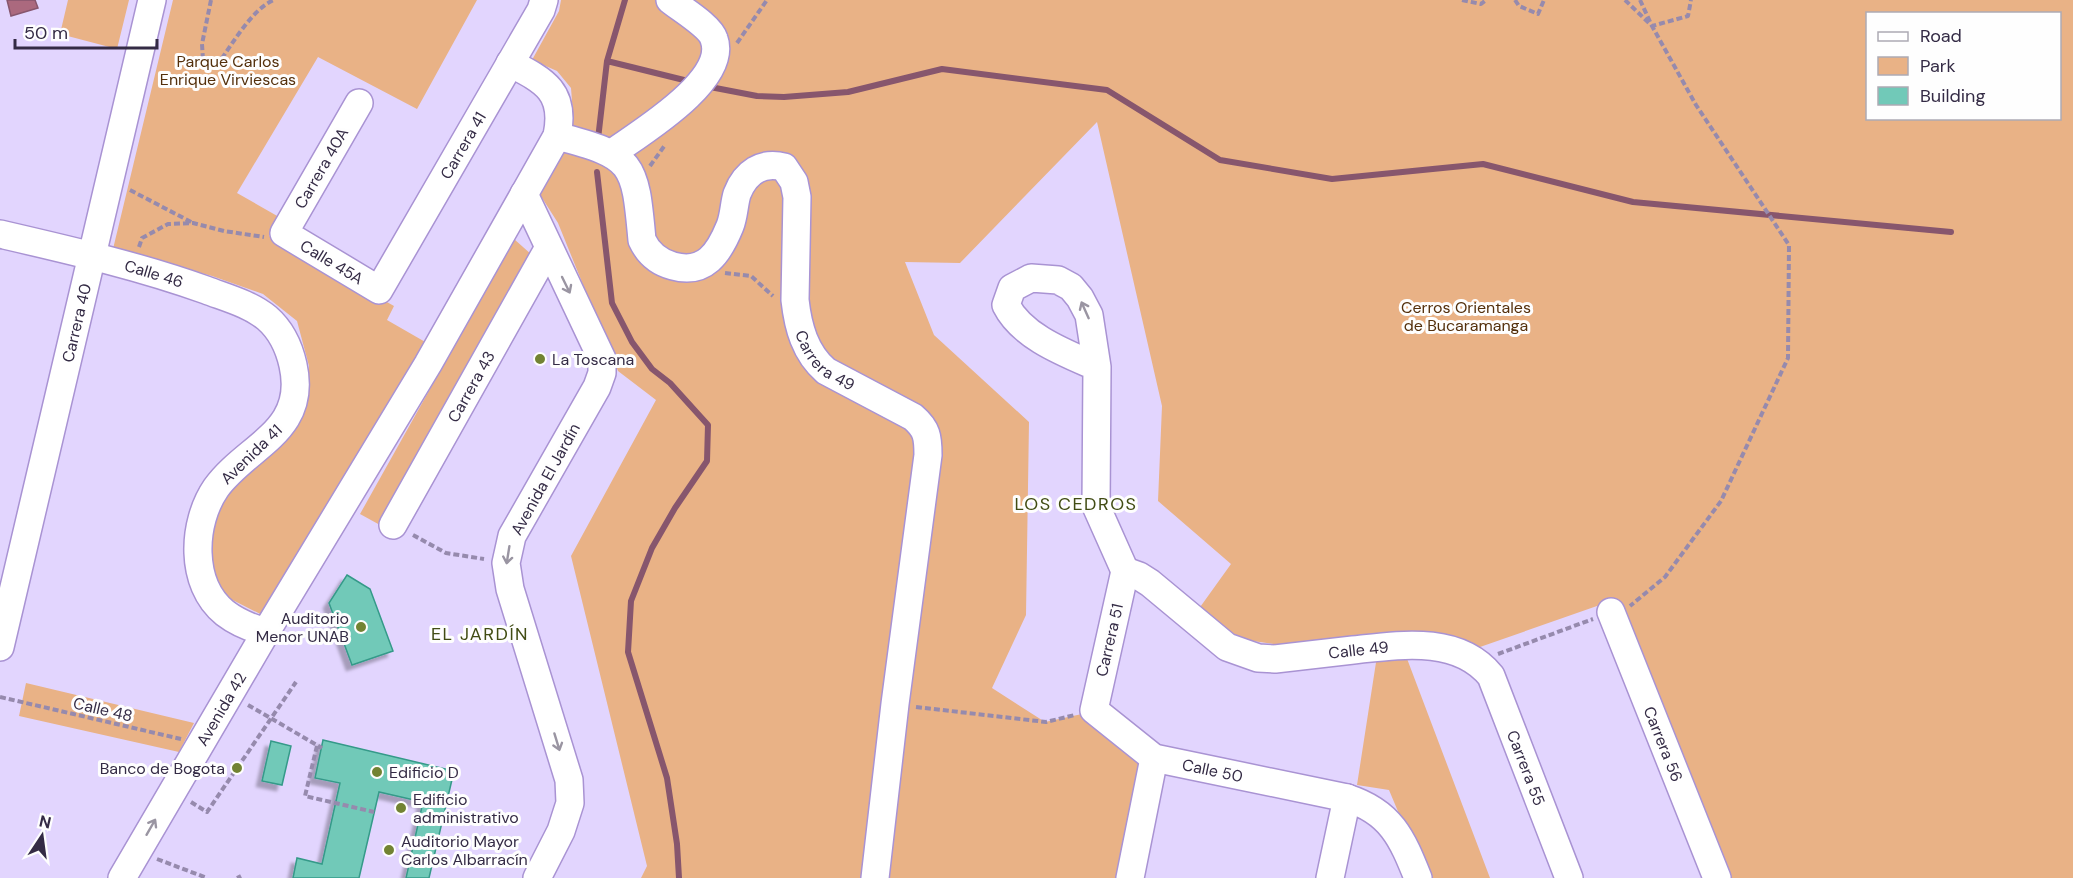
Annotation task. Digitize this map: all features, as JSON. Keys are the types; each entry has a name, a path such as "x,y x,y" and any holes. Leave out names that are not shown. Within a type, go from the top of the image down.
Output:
{"street":[{"name":"Carrera 40","path":"0,647 152,0"},
{"name":"Carrera 41","path":"379,290 541,10 544,0"},
{"path":"612,153 700,84 713,61 715,40 710,31 670,0"},
{"path":"266,632 428,364 557,136 560,119 559,104 551,88 536,76 510,63"},
{"name":"Carrera 40A","path":"284,233 359,103"},
{"path":"557,136 612,153 628,169 636,186 642,240 649,252 669,265 695,268"},
{"name":"Carrera 49","path":"695,268 708,261 720,245 730,225 737,195 743,182 762,166 784,167 794,182 797,197 795,300 804,340 817,364 838,379 913,417 921,424 928,438 928,455 875,878"},
{"name":"Avenida El Jardín","path":"524,194 548,249 602,359 602,373 597,387 512,536 506,563 510,589 569,780 570,803 561,831 537,878"},
{"name":"Calle 45A","path":"284,233 379,290"},
{"name":"Calle 46","path":"0,234 132,267 188,284 256,310 281,333 289,347"},
{"name":"Carrera 43","path":"393,525 548,249"},
{"name":"Avenida 41","path":"266,632 243,625 223,612 208,593 200,570 199,531 215,490 229,472 272,437 283,425 291,407 296,379 289,347"},
{"path":"1097,367 1096,506 1125,571"},
{"name":"Calle 49","path":"1125,571 1150,583 1227,647 1258,657 1275,659 1395,645 1422,645 1447,649 1477,662"},
{"name":"Carrera 51","path":"1094,710 1125,571"},
{"name":"Carrera 56","path":"1611,612 1716,878"},
{"name":"Avenida 42","path":"122,878 266,632"},
{"name":"Carrera 55","path":"1477,662 1491,676 1569,878"},
{"name":"Calle 50","path":"1094,710 1154,758 1364,803 1392,826 1402,840 1418,878"},
{"path":"1130,878 1154,758"},
{"path":"1330,878 1347,798"}],"path":[{"path":"211,0 202,44 203,60 220,61 246,24 274,0"},
{"path":"734,47 768,0"},
{"path":"1462,0 1481,4 1486,0"},
{"path":"1515,0 1519,6 1538,14 1544,0"},
{"path":"1625,0 1652,26"},
{"path":"1477,662 1611,612 1625,611 1665,577 1721,501 1788,358 1789,245 1696,105 1640,0"},
{"path":"1652,26 1688,16 1691,0"},
{"path":"111,180 193,223"},
{"path":"132,267 142,238 168,224 193,223 259,237 284,233"},
{"path":"695,268 751,276 797,317"},
{"path":"393,525 446,553 506,563"},
{"path":"173,790 207,812 296,682"},
{"path":"230,694 319,747 305,796 374,812"},
{"name":"Calle 48","path":"0,697 201,743"},
{"path":"895,704 1046,722 1094,710"},
{"path":"138,851 207,878"}],"green space":[{"path":"68,0 129,0 117,49 60,34"},
{"name":"Parque Carlos Enrique Virviescas","path":"173,0 477,0 417,109 318,57 237,193 279,217 269,236 394,306 387,320 427,343 268,618 215,591 206,540 225,497 249,470 290,437 304,408 309,366 297,321 263,294 212,276 113,249"},
{"name":"Cerros Orientales de Bucaramanga","path":"561,0 2073,0 2073,878 1727,878 1617,599 1480,647 1429,636 1281,645 1246,640 1215,624 1198,610 1231,564 1158,501 1162,406 1097,122 960,263 905,262 934,335 1029,422 1026,615 992,688 1045,722 1082,714 1142,764 1119,878 641,878 647,866 571,556 656,400 618,371 558,223 537,190 571,129 573,114 571,88 557,71 532,60 559,11"},
{"path":"514,239 532,255 380,525 360,514"},
{"path":"1377,656 1406,656 1490,878 1426,878 1389,790 1357,785"},
{"path":"26,683 194,723 179,752 19,716"}],"shaded area":[{"path":"7,0 35,0 38,8 11,16"}],"building":[{"name":"Auditorio Menor UNAB","path":"347,575 370,589 393,651 352,665 329,603"},
{"path":"323,740 454,771 429,878 406,878 423,802 379,792 359,878 293,878 297,858 322,864 340,783 315,778"},
{"path":"271,741 291,746 282,785 262,781"}],"waterway":[{"path":"598,139 607,61 625,0"},
{"path":"607,61 692,82"},
{"path":"705,86 757,96 784,97 848,92 942,69 1107,90 1220,160 1332,179 1483,164 1633,202 1951,232"},
{"path":"597,172 612,303 632,342 652,369 670,383 708,425 707,461 675,508 652,548 631,601 628,652 667,778 677,844 679,878"}],"place":[{"name":"La Toscana","path":"540,359"},
{"name":"Auditorio Menor UNAB","path":"361,627"},
{"name":"Banco de Bogota","path":"237,768"},
{"name":"Edificio D","path":"377,772"},
{"name":"Edificio administrativo","path":"401,808"},
{"name":"Auditorio Mayor Carlos Albarracín","path":"389,850"}],"district":[{"name":"LOS CEDROS","path":"1076,504"},
{"name":"EL JARDÍN","path":"480,634"}]}
